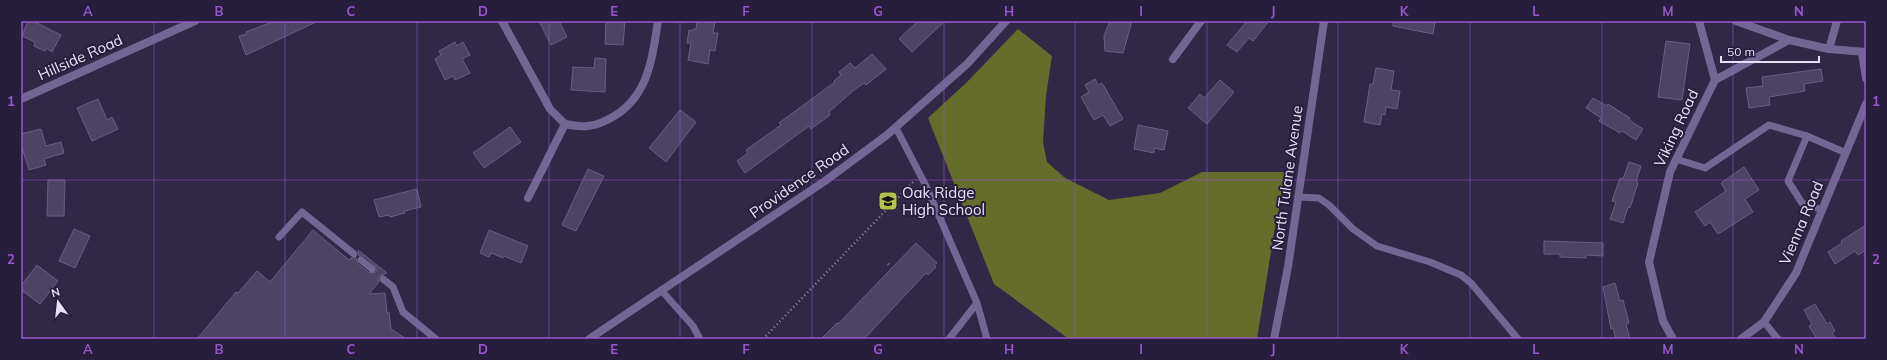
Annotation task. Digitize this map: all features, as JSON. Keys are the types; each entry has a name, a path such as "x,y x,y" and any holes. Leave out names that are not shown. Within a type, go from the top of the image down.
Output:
{"street":[{"name":"Hillside Road","path":"21,98 195,21"},
{"path":"502,21 550,109 565,124 582,128 599,125 621,113 633,102 648,73 658,21"},
{"name":"Providence Road","path":"588,339 825,181 896,128 967,64 1006,21"},
{"path":"1173,59 1201,21"},
{"name":"North Tulane Avenue","path":"1274,339 1288,267 1324,21"},
{"path":"1699,21 1715,80"},
{"path":"1736,21 1789,40 1829,49 1864,52 1866,78"},
{"path":"1829,49 1837,21"},
{"name":"Viking Road","path":"1673,339 1663,321 1649,262 1670,172 1715,80 1789,40"},
{"name":"Vienna Road","path":"1741,339 1764,322 1796,273 1866,104"},
{"path":"528,198 565,124"}],"lane":[{"path":"1676,159 1705,168 1769,125 1807,136 1846,153"},
{"path":"896,128 926,186 977,303 987,339"},
{"path":"1807,136 1788,181 1802,203 1822,210"},
{"path":"1298,197 1319,198 1329,205 1354,230 1377,246 1430,262 1461,275 1471,284 1518,339"},
{"path":"279,237 302,212 354,254"},
{"path":"361,260 372,269"},
{"path":"383,279 393,287 403,312 436,339"},
{"path":"662,290 693,326 700,339"},
{"path":"949,339 977,303"},
{"path":"1764,322 1778,339"}],"path":[{"path":"763,339 913,182"}],"green space":[{"path":"1018,29 1052,56 1046,96 1043,142 1047,162 1065,178 1109,200 1160,193 1202,172 1287,172 1274,233 1257,339 1069,339 994,284 928,118 966,83"}],"building":[{"path":"28,21 33,21 61,35 52,52 46,48 45,51 34,46 35,42 22,36"},
{"path":"275,21 318,21 246,55 239,36 247,34 246,32"},
{"path":"539,21 559,21 567,37 551,45"},
{"path":"606,21 625,21 623,45 605,44"},
{"path":"697,21 715,21 713,33 718,33 715,51 710,50 708,64 688,60 691,43 687,43 689,30 693,31 693,29 696,29"},
{"path":"918,21 945,21 912,52 899,39"},
{"path":"1110,21 1132,21 1123,53 1105,51 1104,36"},
{"path":"1247,21 1269,21 1253,41 1249,38 1237,52 1227,45"},
{"path":"1393,21 1435,21 1433,34 1393,26"},
{"path":"1666,41 1690,44 1682,100 1658,97"},
{"path":"455,42 457,46 463,42 470,55 462,59 470,73 455,80 453,76 445,80 435,59 441,55 439,51"},
{"path":"872,54 886,69 866,85 864,83 854,90 829,112 830,115 811,129 809,126 745,173 737,161 748,153 746,150 781,125 779,123 835,82 834,81 841,75 839,72 850,63 855,68"},
{"path":"595,58 606,59 605,92 571,90 573,67 594,68"},
{"path":"1376,68 1394,71 1391,90 1400,91 1397,109 1386,107 1385,115 1382,114 1380,125 1364,122 1370,84 1373,84"},
{"path":"1821,69 1823,81 1804,84 1805,91 1769,97 1770,105 1749,108 1746,88 1763,86 1762,77"},
{"path":"1095,79 1098,85 1102,83 1123,119 1110,126 1103,115 1094,120 1081,97 1089,92 1085,85"},
{"path":"1220,80 1234,92 1207,124 1188,108 1200,94 1204,98"},
{"path":"1593,98 1607,106 1608,104 1630,118 1629,120 1643,129 1636,140 1622,131 1620,133 1599,121 1601,118 1586,108"},
{"path":"98,99 107,120 112,117 118,129 92,141 77,108"},
{"path":"680,110 696,122 666,162 649,148"},
{"path":"1138,125 1168,131 1164,150 1154,148 1154,153 1134,149"},
{"path":"510,127 521,142 484,168 473,153"},
{"path":"41,129 46,146 61,142 64,153 44,159 46,165 29,170 21,144 21,134"},
{"path":"1629,162 1641,166 1636,182 1638,183 1630,208 1628,207 1623,223 1610,219 1616,202 1612,201 1620,178 1623,179"},
{"path":"1744,167 1759,190 1745,199 1753,212 1718,234 1710,222 1705,226 1695,212 1726,191 1721,183"},
{"path":"588,169 604,176 576,231 562,225"},
{"path":"48,180 65,180 64,216 47,216"},
{"path":"417,189 421,207 404,211 405,213 390,217 389,215 379,217 374,200"},
{"path":"1866,225 1866,250 1858,255 1855,251 1835,264 1828,252 1842,243 1841,241"},
{"path":"74,229 90,236 75,268 59,261"},
{"path":"313,230 349,260 351,258 356,258 358,264 369,273 376,272 376,267 364,256 359,256 358,250 387,273 379,276 379,282 369,294 385,293 387,313 389,312 391,329 406,339 197,339 236,292 238,293 257,271 270,282"},
{"path":"489,230 528,246 521,263 504,256 503,258 491,253 489,257 480,253"},
{"path":"1544,241 1603,243 1603,256 1586,255 1586,258 1560,257 1560,254 1544,254"},
{"path":"916,243 937,263 934,265 936,267 928,275 926,273 864,339 821,339 837,323 838,324"},
{"path":"37,265 58,281 40,304 21,290 21,286"},
{"path":"1615,283 1620,301 1623,300 1629,323 1626,324 1630,339 1616,339 1613,328 1611,329 1603,287"},
{"path":"1815,304 1827,324 1830,322 1835,331 1832,333 1836,339 1817,339 1809,326 1812,324 1804,310"}],"place":[{"name":"Oak Ridge High School","path":"888,201"}]}
